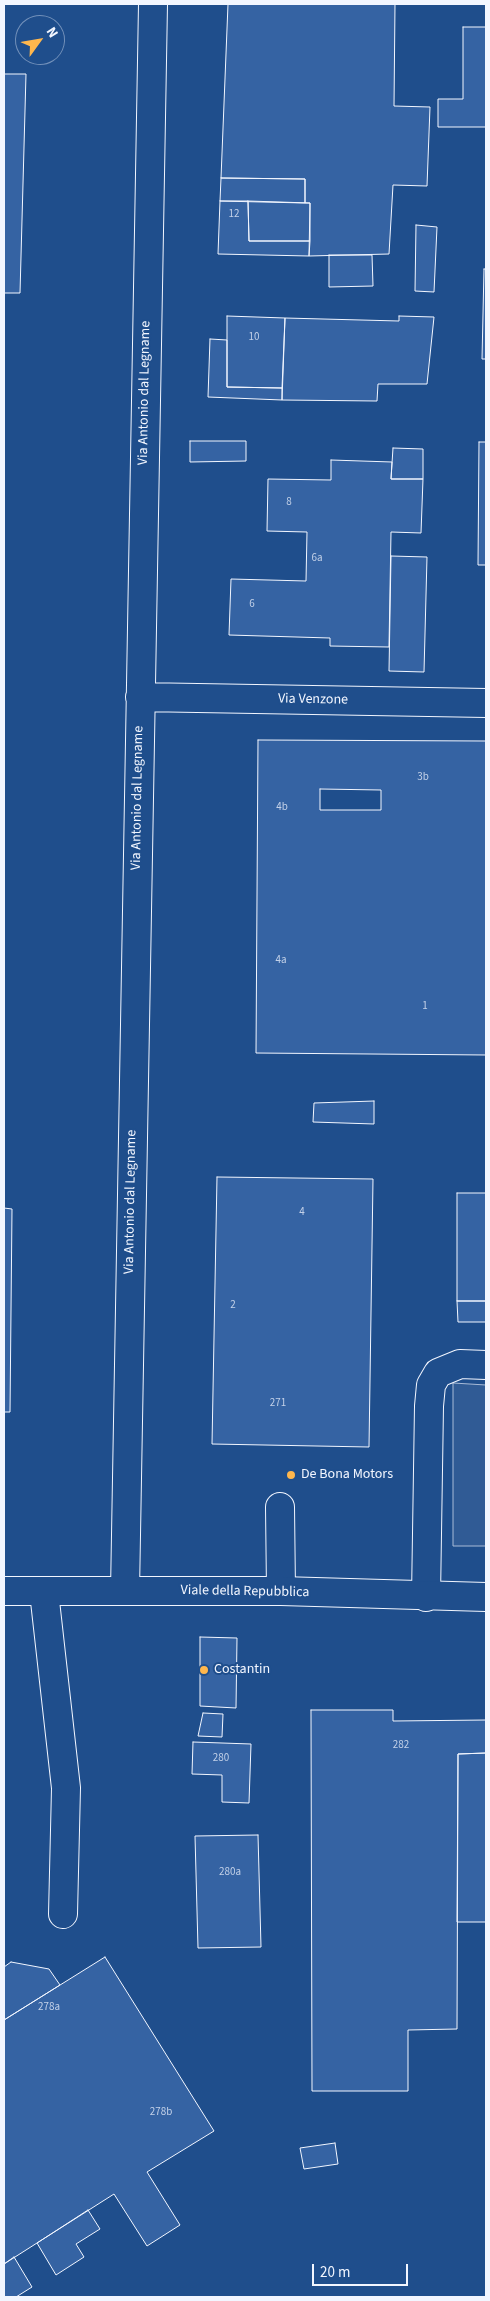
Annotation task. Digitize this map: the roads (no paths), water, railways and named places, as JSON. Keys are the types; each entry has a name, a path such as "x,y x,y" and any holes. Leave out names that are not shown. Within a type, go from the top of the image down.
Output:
{"street":[{"name":"Via Antonio dal Legname","path":"125,1591 153,4"},
{"name":"Via Venzone","path":"140,697 486,703"},
{"path":"426,1597 429,1406 432,1385 438,1373 460,1364 486,1366"},
{"path":"280,1507 281,1591"},
{"name":"Viale della Repubblica","path":"4,1591 281,1591 486,1598"},
{"path":"44,1592 66,1788 63,1914"}],"place":[{"name":"De Bona Motors","path":"291,1475"},
{"name":"Costantin","path":"204,1670"}]}
